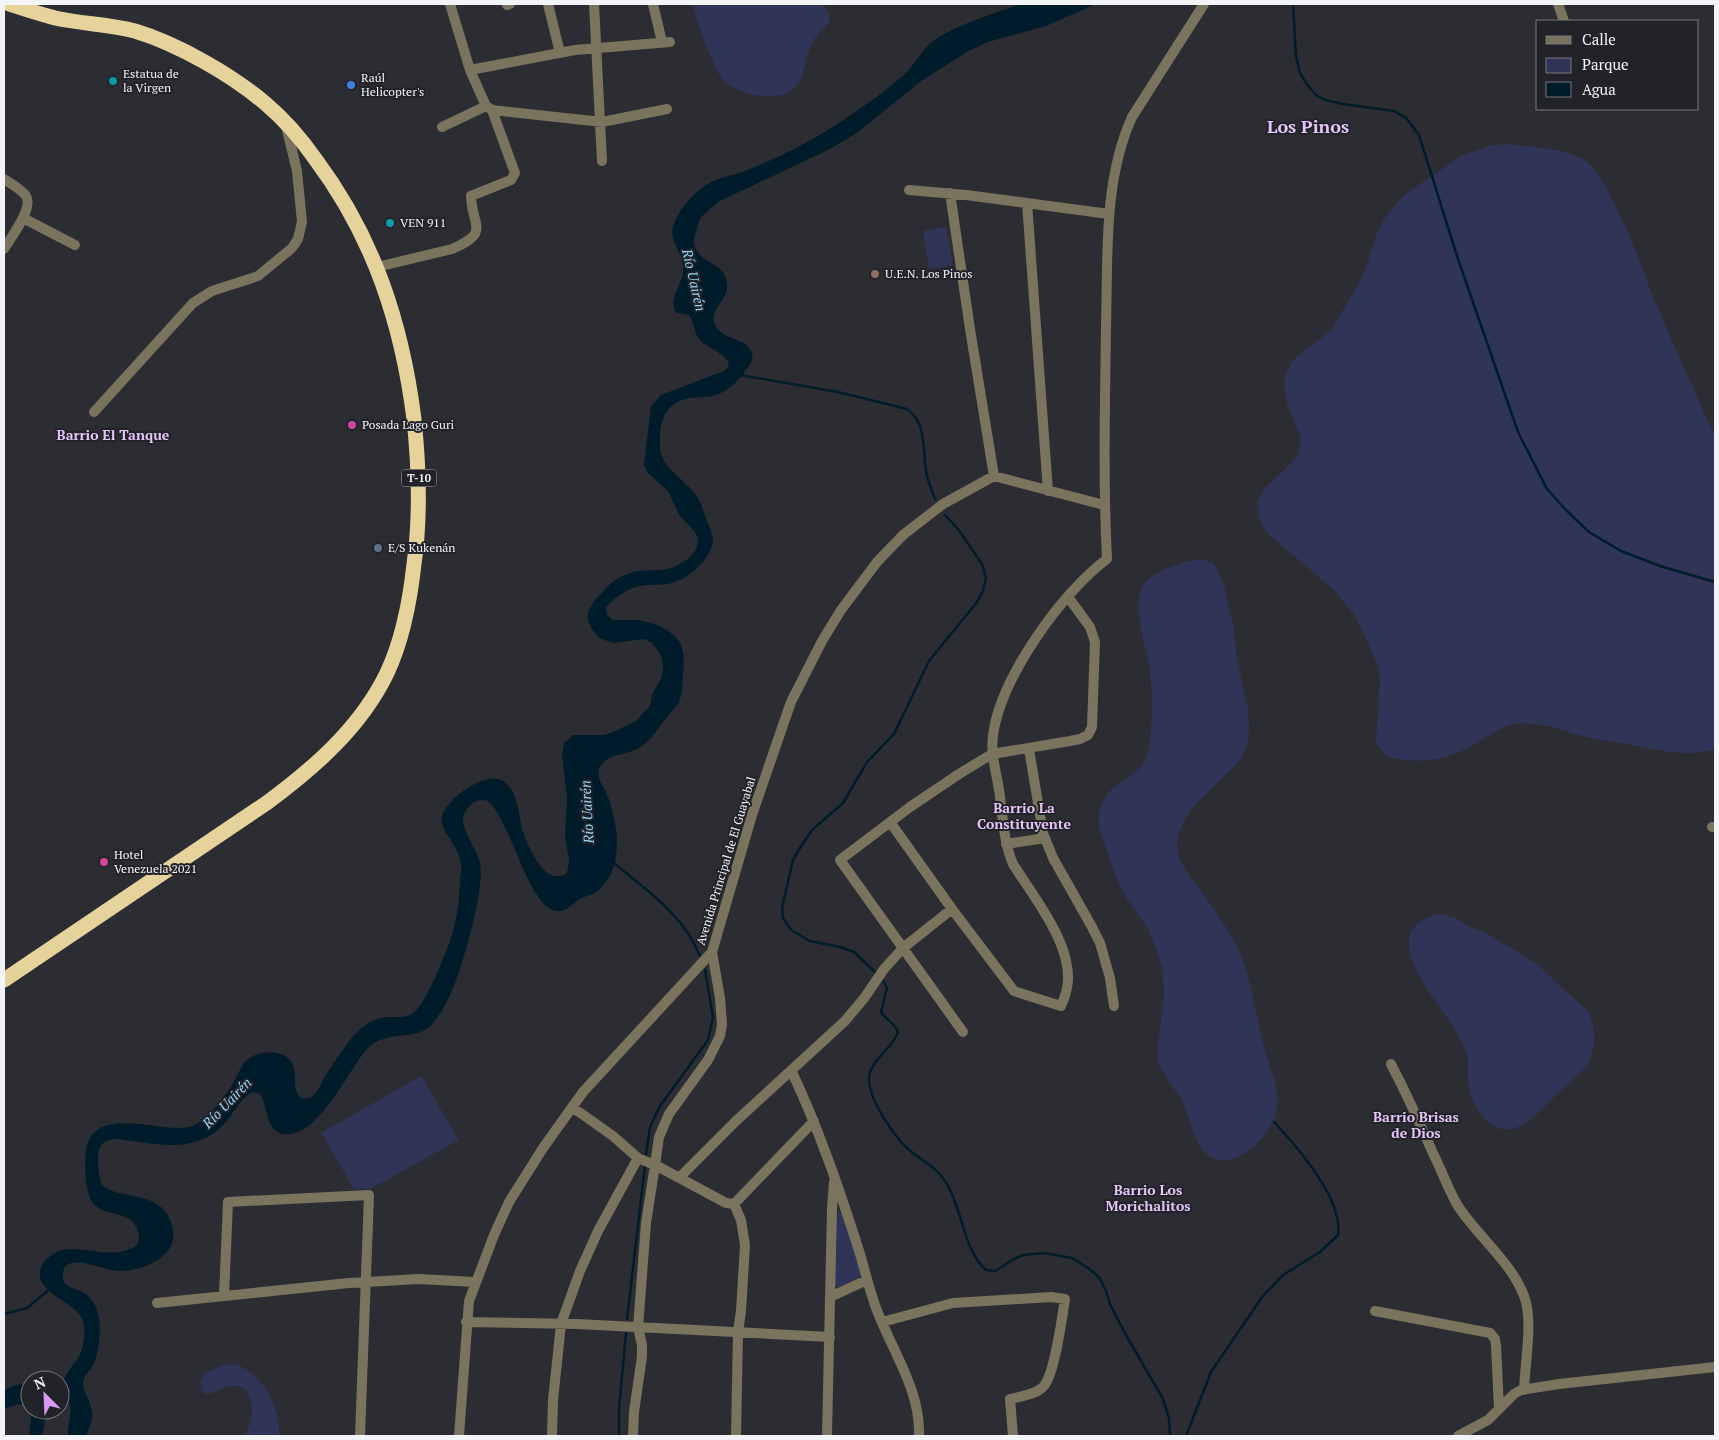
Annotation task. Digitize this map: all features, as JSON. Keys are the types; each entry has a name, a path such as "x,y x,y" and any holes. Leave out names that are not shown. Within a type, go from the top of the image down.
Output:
{"highway":[{"name":"T-10","path":"4,980 288,787 332,748 355,724 387,674 400,640 409,601 417,547 419,502 417,445 405,361 395,320 377,268 340,194 285,122 241,85 203,62 164,43 134,31 56,18 9,4"}],"street":[{"path":"377,268 452,249 463,244 474,236 477,227 471,196 510,180 515,173 489,108 470,70 450,4"},
{"path":"548,4 560,53"},
{"path":"594,4 602,161"},
{"path":"470,70 560,53 666,42 653,4"},
{"path":"890,822 952,910 1014,991 1061,1006 1068,980 1066,963 1061,944 1013,864 1006,844 998,782 992,754 992,737 1006,690 1028,652 1068,597 1107,559 1104,505 1109,214 1117,164 1129,124 1141,100 1170,59 1204,4"},
{"path":"1558,4 1564,20"},
{"path":"442,127 489,108 599,122 667,109"},
{"path":"94,412 193,303 212,291 245,282 258,276 296,243 302,222 300,197 293,150 285,122"},
{"path":"4,179 26,197 28,206 4,249"},
{"path":"909,190 950,193 1109,214"},
{"path":"950,193 994,476 1104,505"},
{"path":"1027,203 1048,491"},
{"path":"23,218 76,245"},
{"name":"Avenida Principal de El Guayabal","path":"459,1436 469,1301 475,1282 509,1202 541,1151 572,1107 605,1067 712,952 752,815 791,702 827,633 860,582 903,535 943,504 994,476"},
{"path":"963,1032 840,860 890,822 959,774 992,754 1080,739 1088,735 1091,730 1096,651 1090,627 1068,597"},
{"path":"1029,749 1045,838 1053,858 1100,943 1110,978 1114,1006"},
{"path":"1006,844 1045,838"},
{"path":"679,1178 736,1121 834,1032 854,1011 884,969 903,948 952,910"},
{"path":"633,1436 634,1412 642,1356 642,1345 638,1327 646,1223 654,1165 659,1137 669,1114 708,1060 720,1036 722,1024 720,998 712,952"},
{"path":"1391,1064 1456,1202 1514,1278 1524,1298 1528,1328 1524,1390"},
{"path":"791,1070 814,1121 835,1179 882,1322 916,1402 919,1412 919,1436"},
{"path":"572,1107 613,1136 638,1158 726,1203 734,1204"},
{"path":"734,1204 814,1121"},
{"path":"552,1436 553,1400 561,1324 577,1279 598,1231 638,1158"},
{"path":"827,1436 832,1208 835,1179"},
{"path":"224,1296 228,1202 370,1195 360,1436"},
{"path":"734,1204 741,1220 745,1245 742,1311 738,1332 736,1436"},
{"path":"157,1303 365,1282 419,1280 475,1282"},
{"path":"830,1296 867,1280"},
{"path":"882,1322 953,1303 1050,1297 1065,1299 1052,1364 1046,1383 1034,1392 1010,1399 1013,1436"},
{"path":"1375,1310 1490,1333 1496,1345 1499,1409"},
{"path":"466,1322 561,1324 830,1336"},
{"path":"1458,1436 1488,1420 1514,1394 1524,1390 1559,1384 1715,1367"}],"green space":[{"path":"693,4 822,4 827,11 829,20 810,47 803,73 797,85 782,95 758,95 732,87 720,76 697,20"},
{"path":"1508,144 1566,152 1583,159 1594,169 1615,204 1656,304 1710,426 1715,433 1715,749 1691,753 1668,752 1593,738 1544,725 1520,723 1504,727 1470,747 1437,759 1414,761 1388,757 1376,743 1380,678 1376,662 1355,616 1334,590 1267,533 1259,519 1257,502 1265,488 1299,453 1300,436 1288,407 1285,392 1285,376 1293,360 1331,330 1358,285 1384,219 1405,194 1463,155 1493,145"},
{"path":"946,227 953,265 929,269 923,231"},
{"path":"1198,559 1213,563 1224,584 1234,630 1237,660 1248,709 1248,743 1241,759 1189,813 1179,834 1177,850 1184,867 1223,923 1242,958 1250,984 1267,1059 1275,1081 1277,1096 1276,1113 1267,1132 1249,1150 1228,1160 1218,1160 1203,1150 1182,1101 1164,1074 1159,1062 1157,1055 1164,992 1162,966 1147,927 1119,884 1100,832 1099,814 1102,802 1109,792 1143,764 1150,744 1152,722 1151,686 1149,666 1140,626 1139,596 1145,584 1155,574 1173,566"},
{"path":"1438,914 1454,917 1468,926 1483,931 1537,964 1589,1013 1593,1025 1594,1038 1593,1052 1588,1064 1533,1117 1518,1127 1501,1129 1494,1126 1481,1115 1469,1088 1467,1054 1459,1036 1427,989 1414,964 1409,940 1412,930 1419,922"},
{"path":"421,1076 459,1140 370,1189 354,1189 321,1133"},
{"path":"839,1212 842,1214 862,1274 853,1281 837,1287 835,1283 836,1214"},
{"path":"233,1364 243,1367 252,1374 268,1392 277,1414 279,1436 244,1436 251,1421 252,1412 251,1401 247,1391 241,1387 225,1387 207,1394 202,1391 201,1381 203,1376 217,1367"}],"water":[{"name":"Río Uairén","path":"1019,4 1096,4 1046,26 988,42 967,52 921,81 857,133 828,150 718,202 700,218 693,242 697,251 704,259 720,269 726,278 727,284 725,296 715,311 714,322 717,328 725,335 746,345 750,349 752,359 750,365 732,386 713,396 690,398 674,404 662,422 660,437 661,454 664,461 693,491 700,503 712,537 709,553 697,568 686,577 673,583 644,585 632,588 617,597 606,607 607,615 613,620 647,622 670,632 681,645 684,661 680,700 666,719 651,738 640,748 610,758 599,769 601,783 612,808 616,831 616,855 614,867 609,877 598,891 582,898 570,907 556,911 546,906 528,880 496,811 488,801 479,800 475,802 466,810 463,822 480,863 480,885 476,911 466,950 454,985 447,1002 432,1024 418,1033 383,1039 367,1049 320,1116 296,1133 283,1134 277,1132 270,1123 260,1094 253,1092 241,1101 225,1123 214,1133 202,1140 175,1145 161,1145 113,1139 101,1146 98,1154 98,1166 103,1186 118,1193 143,1198 158,1205 170,1219 173,1239 165,1254 158,1260 140,1268 115,1271 77,1262 67,1265 65,1268 63,1279 65,1283 90,1297 99,1316 100,1329 96,1357 83,1384 92,1412 90,1425 86,1436 68,1436 70,1420 69,1370 82,1350 84,1325 79,1314 48,1290 42,1283 40,1276 41,1267 50,1256 57,1252 74,1249 116,1252 136,1246 139,1237 135,1225 130,1220 98,1208 90,1198 85,1163 86,1151 91,1136 100,1128 113,1124 128,1123 176,1128 196,1125 210,1114 223,1098 244,1063 254,1056 266,1052 278,1053 289,1059 294,1068 298,1094 301,1098 310,1097 316,1092 347,1045 362,1028 377,1019 413,1013 424,999 441,965 452,935 458,909 461,864 454,845 444,830 442,815 447,806 458,795 475,784 488,779 501,780 506,783 516,799 524,835 538,863 551,875 559,876 567,873 569,861 565,835 567,797 562,754 564,743 573,735 602,735 611,733 636,721 650,706 652,694 661,679 663,671 662,659 651,642 644,639 613,643 599,638 591,628 588,612 594,601 610,584 620,577 636,571 662,570 674,567 688,559 696,550 698,538 694,531 679,515 668,491 648,473 644,465 651,406 661,395 724,371 728,367 728,362 721,354 700,340 689,315 677,313 674,308 674,298 683,272 681,257 672,233 677,217 694,194 709,183 745,171 782,155 842,121 906,73 934,40 968,23"},
{"path":"20,1384 20,1404 4,1409 4,1390"},
{"path":"31,1420 45,1420 42,1436 29,1436"}],"waterway":[{"path":"1293,4 1296,56 1300,73 1316,95 1325,100 1343,104 1394,111 1406,118 1419,135 1458,259 1518,432 1547,489 1589,532 1621,551 1660,566 1715,582"},
{"path":"740,375 838,392 907,409 914,415 921,431 927,476 935,499"},
{"path":"875,972 854,952 810,941 791,930 783,918 782,908 793,860 800,848 812,830 843,803 867,762 894,734 929,661 977,602 983,591 986,578 982,564 958,529 945,515"},
{"path":"614,863 663,904 685,928 700,956"},
{"path":"646,1154 650,1127 660,1106 708,1040 713,1017 705,970"},
{"path":"883,981 887,988 881,1012 898,1032 891,1044 876,1061 870,1073 870,1088 883,1117 908,1149 943,1178 952,1194 973,1252 986,1270 995,1271 1023,1255 1045,1253 1072,1258 1099,1277 1126,1335 1163,1399 1169,1418 1170,1436"},
{"path":"1186,1436 1211,1372 1262,1297 1283,1275 1320,1252 1338,1235 1338,1221 1326,1190 1306,1159 1274,1122"},
{"path":"627,1319 645,1166"},
{"path":"4,1314 27,1308 50,1289"},
{"path":"619,1436 619,1409 626,1333"}],"place":[{"name":"Estatua de la Virgen","path":"113,81"},
{"name":"Raúl Helicopter's","path":"351,85"},
{"name":"VEN 911","path":"390,223"},
{"name":"U.E.N. Los Pinos","path":"875,274"},
{"name":"Posada Lago Guri","path":"352,425"},
{"name":"E/S Kukenán","path":"378,548"},
{"name":"Hotel Venezuela 2021","path":"104,862"}],"district":[{"name":"Los Pinos","path":"1308,127"},
{"name":"Barrio El Tanque","path":"113,435"},
{"name":"Barrio La Constituyente","path":"1024,816"},
{"name":"Barrio Brisas de Dios","path":"1416,1126"},
{"name":"Barrio Los Morichalitos","path":"1148,1198"}]}
